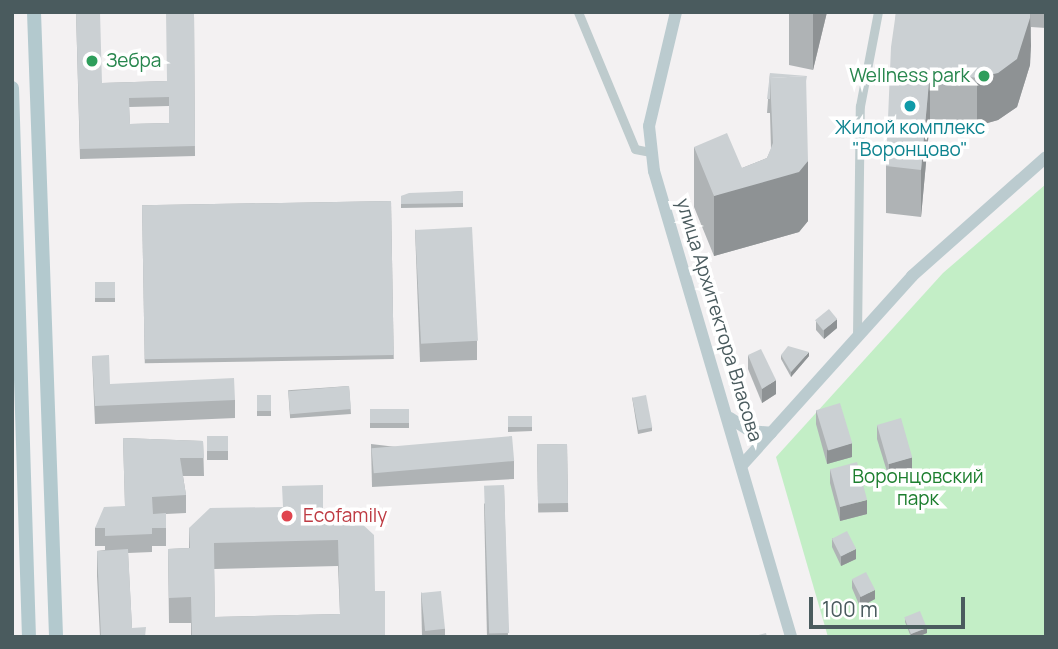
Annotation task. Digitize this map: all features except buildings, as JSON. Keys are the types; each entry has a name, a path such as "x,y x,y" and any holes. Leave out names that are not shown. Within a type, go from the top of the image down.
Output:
{"main road":[{"path":"34,12 56,637"},
{"path":"12,88 29,637"}],"street":[{"path":"578,12 635,149 651,152"},
{"name":"улица Архитектора Власова","path":"676,12 649,125 651,152 730,417 791,637"},
{"path":"857,336 860,106 878,12"},
{"path":"743,464 936,252 1046,157"},
{"path":"730,417 750,431 771,433"}],"green space":[{"name":"Воронцовский парк","path":"1046,184 1046,637 828,637 776,457 943,273"}],"place":[{"name":"Зебра","path":"92,61"},
{"name":"Wellness park","path":"984,76"},
{"name":"Жилой комплекс \"Воронцово\"","path":"910,106"},
{"name":"Ecofamily","path":"287,516"}]}
